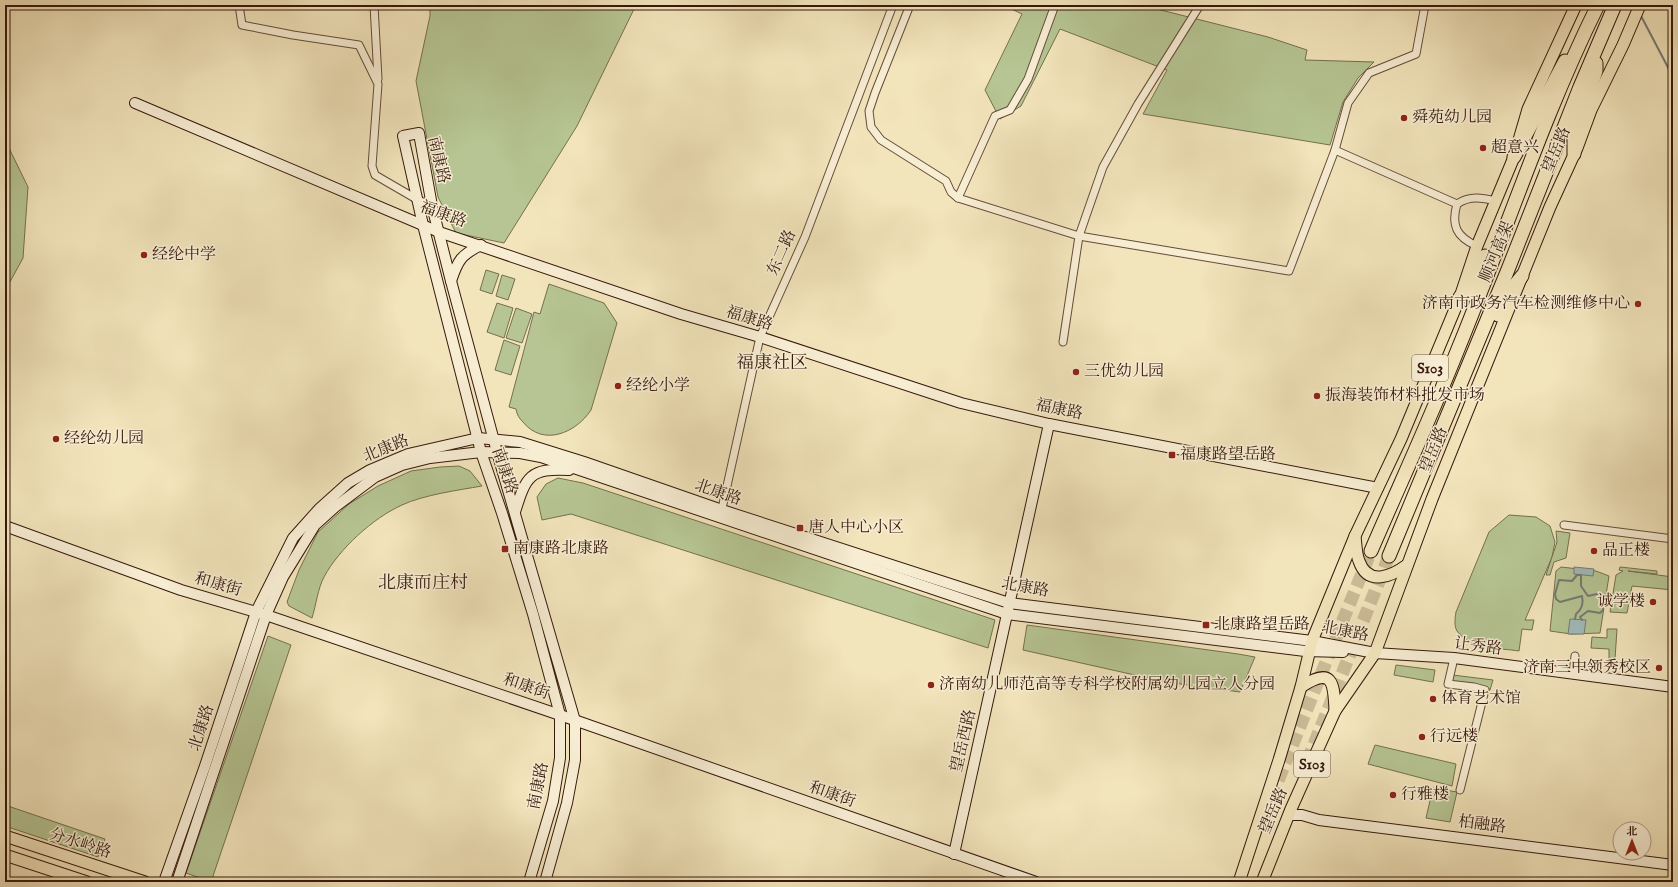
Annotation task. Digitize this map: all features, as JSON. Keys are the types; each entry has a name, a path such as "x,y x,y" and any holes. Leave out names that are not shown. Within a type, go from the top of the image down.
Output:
{"highway":[{"name":"顺河高架","path":"1371,552 1459,348 1501,237 1577,48 1598,5"},
{"name":"顺河高架","path":"1389,556 1481,335 1553,158 1580,87 1616,5"},
{"path":"1574,154 1574,137 1596,70 1598,46"},
{"path":"1514,157 1561,67 1577,48"},
{"path":"1460,297 1468,294 1493,242 1501,237"},
{"path":"1481,335 1491,329 1510,291 1522,276"}],"main road":[{"name":"望岳路","path":"1239,882 1301,687 1310,646 1355,536 1401,439 1460,297 1477,246 1514,157 1528,109 1576,5"},
{"name":"望岳路","path":"1262,882 1289,815 1335,712 1375,653 1407,564 1550,207 1574,154 1591,110 1623,45 1640,5"},
{"path":"1355,536 1359,562 1365,571 1375,577 1387,577 1407,564"},
{"path":"1301,687 1314,679 1325,677 1331,681 1334,689 1335,712"},
{"name":"分水岭路","path":"5,836 145,882"},
{"path":"5,855 88,882"}],"street":[{"path":"239,5 242,24 293,35 359,45 378,84"},
{"path":"374,5 378,84 372,166 374,175 418,200 432,206"},
{"name":"东二路","path":"721,514 760,337 805,237 893,5"},
{"path":"910,5 875,93 869,112 871,127 881,140 946,182 951,192 958,198 1079,236 1289,271 1335,150 1348,103 1369,73 1416,54 1425,5"},
{"path":"958,198 995,116 1010,110 1028,79 1055,5"},
{"path":"1063,342 1079,236 1104,167 1138,104 1200,5"},
{"name":"福康路","path":"135,103 439,232 681,314 760,337 961,403 1049,424 1378,488"},
{"name":"南康路","path":"529,882 553,801 560,758 560,715 533,614 502,513 481,452 423,225 404,136 419,133 432,206 451,281 497,452 575,721 575,760 567,803 545,882"},
{"path":"1335,150 1457,204"},
{"path":"1477,246 1468,242 1459,233 1454,216 1457,204 1465,199 1477,198 1497,201"},
{"path":"451,281 457,263 466,254 481,245"},
{"name":"望岳西路","path":"954,854 1049,424"},
{"name":"北康路","path":"164,882 205,766 256,612 293,538 319,509 348,483 382,464 408,454 478,438 520,442 1007,614 1375,653"},
{"name":"北康路","path":"177,882 266,615 283,577 301,546 315,525 335,507 375,477 402,465 430,458 481,452 497,452 541,457 1009,603 1310,646"},
{"path":"515,512 522,490 528,480 538,472 551,469 584,470"},
{"path":"1564,525 1673,538"},
{"name":"和康街","path":"5,526 181,590 266,615 560,715 1036,882"},
{"name":"让秀路","path":"1375,653 1454,658 1673,687"},
{"path":"1573,674 1575,656"},
{"path":"1454,658 1448,684 1474,686 1485,690 1460,790"},
{"name":"柏融路","path":"1289,815 1302,815 1319,820 1491,840 1673,865"}],"green space":[{"path":"430,5 636,5 577,126 504,243 456,233 438,197 416,81 430,16"},
{"path":"1003,5 1141,5 1268,37 1307,50 1305,60 1374,62 1358,78 1343,102 1330,145 1143,114 1167,70 1060,29 1021,106 1000,119 985,90 1022,14"},
{"path":"5,140 28,187 23,258 5,291"},
{"path":"486,270 499,274 492,294 480,290"},
{"path":"502,275 515,279 508,300 496,296"},
{"path":"549,284 604,303 617,323 591,410 577,425 559,434 549,435 540,434 531,430 519,418 516,409 509,407 534,312 540,314"},
{"path":"497,303 513,308 504,338 487,332"},
{"path":"516,308 532,314 522,343 506,338"},
{"path":"504,340 520,346 511,375 495,370"},
{"path":"459,466 470,471 482,486 420,498 391,511 358,535 330,566 320,586 312,618 289,606 287,602 299,570 318,532 349,504 378,486 411,471"},
{"path":"558,478 583,483 995,620 988,648 571,514 542,520 537,497 546,484"},
{"path":"1509,515 1536,517 1550,526 1555,542 1552,557 1525,620 1534,620 1532,630 1522,629 1519,651 1486,647 1477,644 1463,637 1457,631 1455,624 1456,612 1489,532"},
{"path":"1556,531 1570,533 1566,558 1554,562 1550,575 1546,575 1557,542"},
{"path":"1561,567 1596,571 1609,576 1600,633 1571,634 1550,631 1556,571"},
{"path":"1620,567 1657,571 1657,574 1628,571 1673,577 1673,590 1632,586 1627,613 1610,612 1616,575 1623,571 1619,570"},
{"path":"1027,625 1255,657 1240,692 1166,682 1023,650"},
{"path":"1607,629 1617,629 1615,659 1609,659 1609,649 1591,648 1592,637 1607,638"},
{"path":"268,636 291,645 211,882 186,873"},
{"path":"1396,665 1435,670 1433,682 1394,675"},
{"path":"1453,675 1493,680 1490,690 1452,681"},
{"path":"1375,745 1456,764 1452,786 1368,764"},
{"path":"1433,788 1457,792 1450,822 1426,818"},
{"path":"5,805 105,839 98,857 5,826"}],"water":[{"path":"1574,567 1594,569 1593,576 1574,574"},
{"path":"1570,619 1586,620 1584,634 1568,634"}],"waterway":[{"path":"1640,14 1673,77"},
{"path":"1575,619 1576,614 1582,606 1582,596 1560,602 1556,599 1555,594 1559,580 1572,581 1577,575 1581,575 1581,586 1588,596 1597,594 1603,595 1603,610 1600,613 1588,611 1580,617 1582,620"}],"tunnel":[{"path":"1271,798 1371,551"},
{"path":"1307,762 1389,556"}],"place":[{"name":"舜苑幼儿园","path":"1404,118"},
{"name":"超意兴","path":"1483,148"},
{"name":"经纶中学","path":"144,255"},
{"name":"济南市政务汽车检测维修中心","path":"1638,304"},
{"name":"三优幼儿园","path":"1076,372"},
{"name":"经纶小学","path":"618,386"},
{"name":"振海装饰材料批发市场","path":"1317,396"},
{"name":"经纶幼儿园","path":"56,439"},
{"name":"福康路望岳路","path":"1172,455"},
{"name":"唐人中心小区","path":"800,528"},
{"name":"南康路北康路","path":"505,549"},
{"name":"品正楼","path":"1594,551"},
{"name":"诚学楼","path":"1653,602"},
{"name":"北康路望岳路","path":"1206,625"},
{"name":"济南三中领秀校区","path":"1659,668"},
{"name":"济南幼儿师范高等专科学校附属幼儿园立人分园","path":"931,685"},
{"name":"体育艺术馆","path":"1433,699"},
{"name":"行远楼","path":"1422,737"},
{"name":"行雅楼","path":"1393,795"}],"district":[{"name":"福康社区","path":"772,363"},
{"name":"北康而庄村","path":"423,583"}]}
